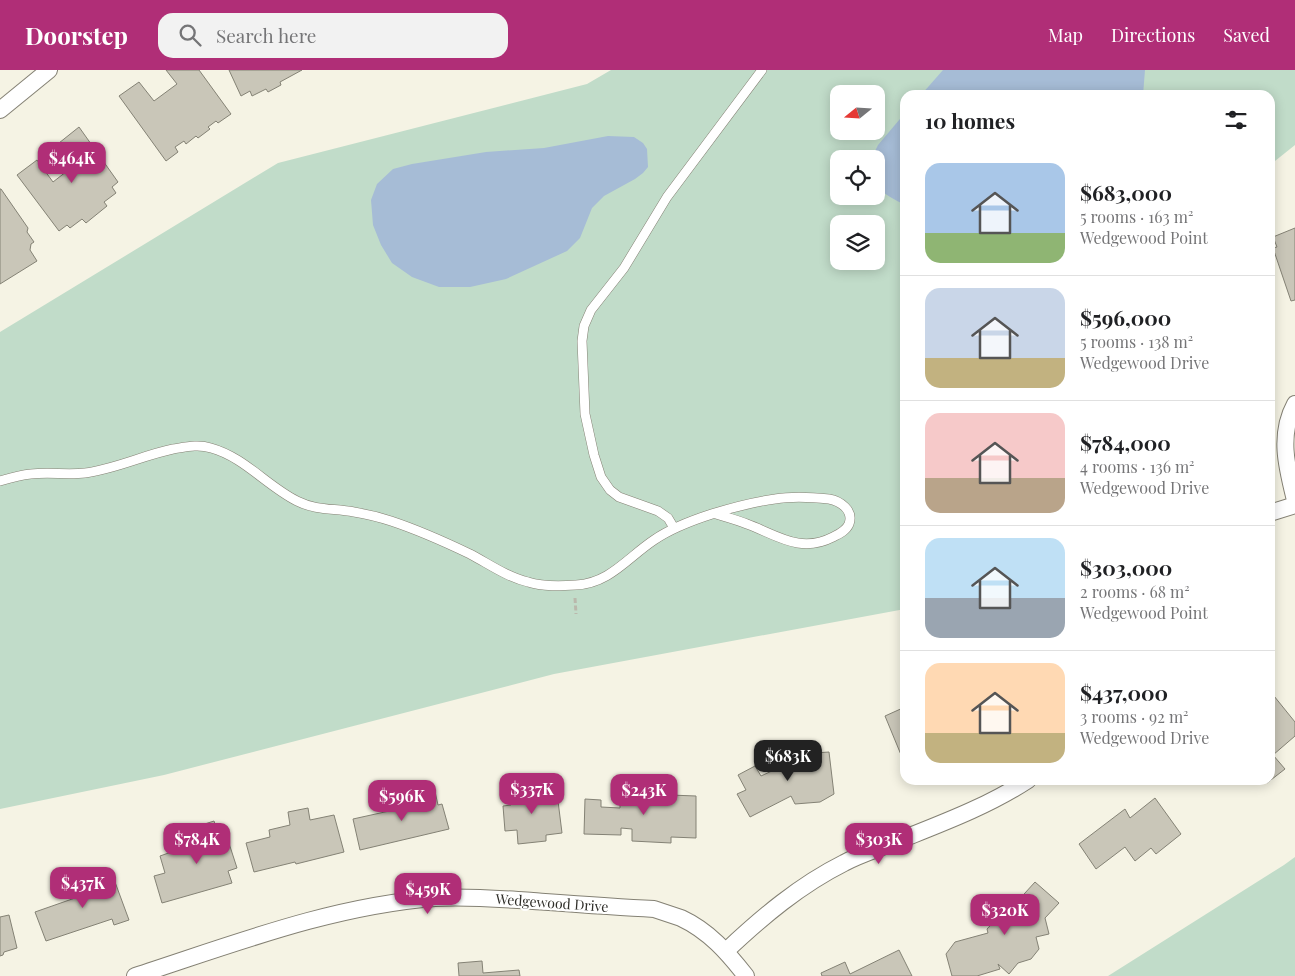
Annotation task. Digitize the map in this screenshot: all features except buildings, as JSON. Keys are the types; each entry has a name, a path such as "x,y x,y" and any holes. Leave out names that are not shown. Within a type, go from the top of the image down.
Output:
{"street":[{"path":"0,110 49,70"},
{"path":"1295,404 1286,426 1284,442 1286,465 1295,500"},
{"path":"1275,511 1295,505"},
{"path":"726,951 786,898 845,862 966,814 1003,796 1020,785"},
{"name":"Wedgewood Drive","path":"135,976 296,923 387,904 436,898 484,898 654,910 681,918 704,932 726,951 746,976"}],"lane":[{"path":"674,528 668,518 658,511 619,497 610,490 601,477 585,414 582,341 584,326 591,310 624,268 667,197 762,70"},
{"path":"0,481 32,474 85,473 156,453 189,446 209,447 228,455 248,467 275,488 312,508 353,512 390,520 469,554 505,574 529,583 554,586 593,583 605,578 654,540 674,528 716,514 776,498 811,497 837,500 848,512 850,520 843,532 825,541 807,545 783,541 748,524 716,514"}],"green space":[{"path":"611,70 1295,70 1295,145 1275,161 1275,90 900,90 900,610 554,674 164,775 0,809 0,332 278,163 587,84"},
{"path":"1295,857 1295,976 1108,976 1284,865"}],"water":[{"path":"943,70 1145,70 1143,90 925,90"},
{"path":"900,119 900,202 885,193 885,150 876,150"},
{"path":"608,136 634,137 643,143 647,149 648,167 635,179 604,196 592,208 580,238 567,251 506,279 470,287 439,287 412,277 392,263 381,245 373,225 371,200 377,184 393,169 412,164 486,152 544,148"}]}
